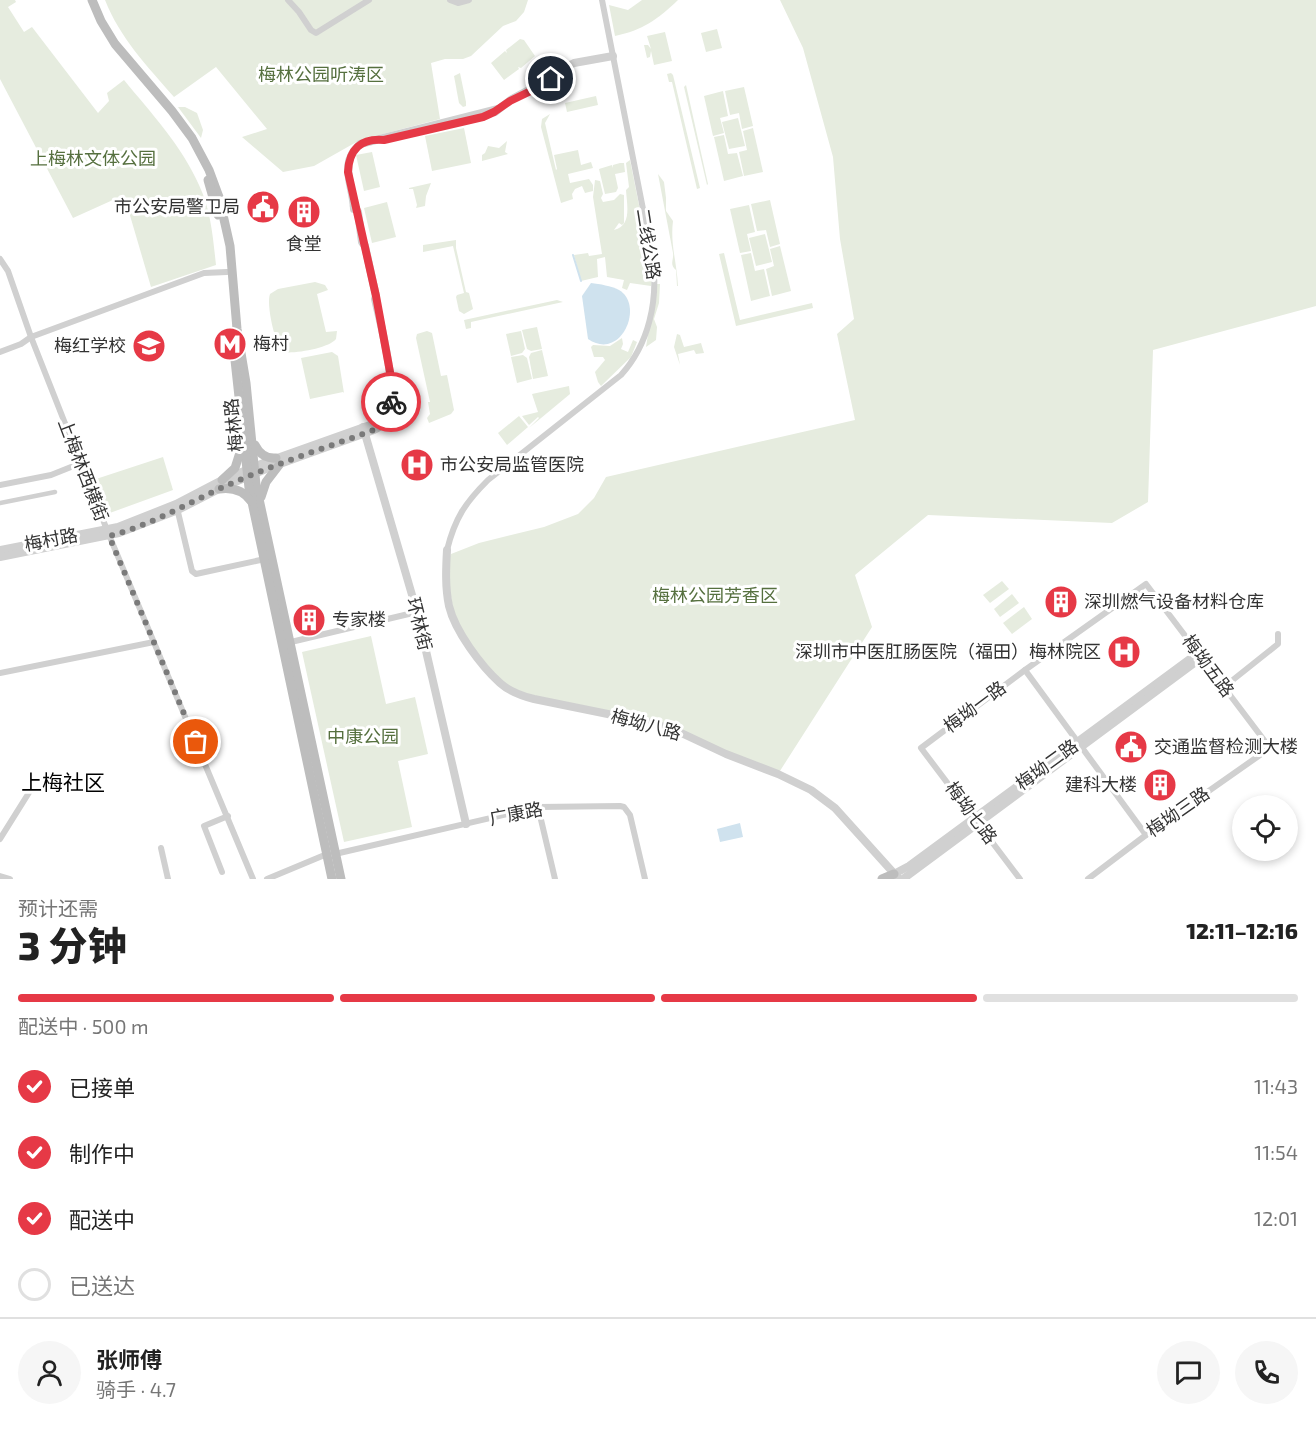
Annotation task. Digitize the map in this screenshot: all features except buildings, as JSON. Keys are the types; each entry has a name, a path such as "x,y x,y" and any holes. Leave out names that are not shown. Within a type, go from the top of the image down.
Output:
{"main road":[{"name":"梅林路","path":"86,0 111,46 175,123 202,166 210,184 221,228 231,327 249,438"},
{"name":"梅林路","path":"92,0 115,44 192,138 216,187 229,239 237,329 246,383 252,472 265,559 331,854 341,879"},
{"path":"249,438 262,454 278,462 256,503 246,494 220,485 237,464 249,438"},
{"name":"梅林路","path":"256,503 291,642 331,854 332,879"},
{"path":"882,879 899,877"}],"street":[{"path":"288,0 311,30 316,33 369,0"},
{"path":"450,0 458,3 469,0"},
{"name":"二线公路","path":"447,550 456,520 476,492 488,480 613,383 631,365 644,342 652,309 654,274 602,0"},
{"name":"梅村路","path":"0,557 108,533 177,507 220,485 387,419 391,404 390,372 362,239 354,213 348,172 350,155 360,144 467,121 494,112 543,80 586,61 613,56"},
{"name":"上梅林西横街","path":"0,259 8,271 31,337 108,533 228,816 252,879"},
{"path":"0,352 21,344 31,337 204,273 227,272"},
{"name":"环林街","path":"364,430 417,612 466,824"},
{"path":"0,485 51,475 81,463"},
{"path":"0,503 55,492"},
{"path":"177,507 192,571 196,574 265,559"},
{"name":"梅村路","path":"0,550 108,533"},
{"name":"梅坳八路","path":"447,550 448,597 455,622 477,656 494,677 507,688 521,696 660,726 795,781 835,808 899,877"},
{"name":"梅坳五路","path":"1146,584 1270,748"},
{"name":"梅坳一路","path":"921,748 1146,584"},
{"path":"291,642 417,612"},
{"path":"1224,687 1278,644 1278,634"},
{"path":"0,674 154,642"},
{"name":"梅坳二路","path":"899,877 909,866 976,821 1200,655"},
{"path":"1025,670 1146,835"},
{"name":"梅坳七路","path":"921,748 1020,879"},
{"name":"梅坳三路","path":"1088,879 1146,835 1270,748"},
{"path":"0,839 30,791"},
{"path":"538,807 555,879"},
{"name":"广康路","path":"267,879 331,854 538,807 624,807 630,815 645,879"},
{"path":"222,872 204,826 228,816"},
{"path":"161,848 168,879"},
{"path":"0,876 10,879"}],"green space":[{"name":"上梅林文体公园","path":"0,0 15,0 16,2 8,7 24,32 32,27 98,113 109,101 107,93 124,80 155,117 184,157 203,195 211,224 216,265 151,287 124,195 73,218 0,79"},
{"name":"梅林公园听涛区","path":"105,0 528,0 524,12 516,21 503,26 471,56 431,63 440,119 360,140 314,166 283,172 242,137 267,129 216,67 174,97 126,39"},
{"path":"642,0 678,0 649,23 634,31 615,36 609,5 628,10"},
{"name":"梅林公园芳香区","path":"780,0 1316,0 1316,306 1153,350 1148,502 1112,523 928,515 855,575 872,627 778,774 677,731 557,705 500,684 455,622 446,564 451,554 479,543 544,527 578,514 594,498 606,477 855,420 837,334 854,319 840,239 833,157 803,48"},
{"path":"717,29 722,48 706,52 701,33"},
{"path":"665,32 672,61 654,65 651,51 650,57 647,58 644,45 648,45 651,49 647,36"},
{"path":"520,39 524,40 535,56 504,80 491,63 505,51 507,53 506,50"},
{"path":"460,73 466,102 466,106 463,107 459,103 454,76"},
{"path":"671,73 700,188 697,189 672,82 669,82 667,74"},
{"path":"686,85 708,184 707,185 684,87"},
{"path":"744,87 753,126 742,129 739,113 730,115 725,91"},
{"path":"723,91 728,116 720,118 724,133 713,136 704,96"},
{"path":"596,96 598,105 567,112 565,103"},
{"path":"178,107 185,107 197,113 203,130 201,138"},
{"path":"550,114 545,123 556,170 554,155 578,150 581,165 591,162 593,168 568,174 570,183 589,179 593,185 593,191 585,193 582,186 575,189 572,194 573,199 561,203 541,127 542,119"},
{"path":"738,118 745,146 729,149 722,122"},
{"path":"464,128 471,163 432,171 425,136"},
{"path":"753,128 763,172 744,176 739,152 747,150 743,131"},
{"path":"724,135 728,154 737,153 743,176 724,181 714,137"},
{"path":"507,141 505,152 508,154 482,161 482,155 488,146 499,148"},
{"path":"372,152 380,187 364,191 356,155"},
{"path":"630,160 653,275 651,286 630,283 627,290 622,288 624,280 607,277 605,257 597,259 598,277 581,281 574,255 602,254 593,197 595,180 600,181 603,202 614,200 620,194 624,195 624,223 622,225 619,223 614,230 620,228 624,224 627,214 626,190 629,187 626,163"},
{"path":"624,163 625,172 615,174 618,188 616,192 605,194 599,169 612,165 613,168 613,165"},
{"path":"658,174 664,182 666,211 673,221 672,238 676,270 672,264 673,253"},
{"path":"431,183 425,206 416,208 413,189 409,188"},
{"path":"770,200 780,244 770,247 766,230 757,231 751,204"},
{"path":"387,202 396,237 372,243 364,208"},
{"path":"749,205 755,232 747,234 751,251 740,253 730,209"},
{"path":"765,234 772,262 756,266 749,238"},
{"path":"456,240 466,292 469,293 473,309 464,314 459,311 456,297 464,293 453,246 423,252 423,245"},
{"path":"780,246 791,291 772,296 766,269 774,266 770,249"},
{"path":"724,253 740,320 812,303 813,308 736,326 719,254"},
{"path":"751,253 755,271 764,269 770,296 751,301 741,255"},
{"path":"315,282 325,285 328,290 317,294 326,332 337,331 336,339 311,350 283,352 272,324 270,294 278,289"},
{"path":"656,284 660,284 659,303 654,319 657,327 656,340 646,347"},
{"path":"557,300 563,302 471,322 471,328 466,329 464,320"},
{"path":"537,327 542,349 531,351 527,349 522,330"},
{"path":"427,331 432,333 441,376 447,375 454,410 451,414 429,423 427,418 430,414 428,402 430,402 416,338 417,334"},
{"path":"521,331 525,349 522,353 511,356 506,334"},
{"path":"677,334 680,335 684,347 701,343 704,353 696,354 694,350 678,354 680,365 674,347"},
{"path":"622,338 621,349 628,352 633,340 637,342 631,357 601,386 595,372 605,360 603,357 594,357 591,347 593,345 610,346"},
{"path":"542,350 548,376 533,379 529,357 531,353"},
{"path":"332,352 338,356 344,393 310,399 301,358"},
{"path":"523,355 527,358 532,379 517,383 511,357"},
{"path":"569,386 570,394 529,428 539,418 529,425 522,416 538,412 532,394"},
{"path":"519,416 528,427 507,445 498,433"},
{"path":"163,457 173,490 107,514 93,480"},
{"path":"1002,581 1009,589 990,603 983,595"},
{"path":"1012,594 1019,603 1000,617 994,609"},
{"path":"1024,607 1032,619 1012,634 1003,623"},
{"name":"中康公园","path":"371,636 386,704 415,697 428,754 398,761 412,827 344,842 302,652"}],"water":[{"path":"591,283 619,290 626,297 630,307 626,329 619,338 610,343 600,344 588,339 582,296"},
{"path":"740,823 743,837 720,842 717,829"}],"waterway":[{"path":"573,255 581,281"}],"way so far":[{"path":"196,742 109,536 178,510 266,469 374,430 387,419 391,402"}],"place":[{"name":"市公安局警卫局","path":"263,207"},
{"name":"食堂","path":"304,212"},
{"name":"梅村","path":"230,344"},
{"name":"梅红学校","path":"149,346"},
{"name":"市公安局监管医院","path":"417,465"},
{"name":"深圳燃气设备材料仓库","path":"1061,602"},
{"name":"专家楼","path":"309,620"},
{"name":"深圳市中医肛肠医院（福田）梅林院区","path":"1124,652"},
{"name":"交通监督检测大楼","path":"1131,747"},
{"name":"建科大楼","path":"1160,785"}],"district":[{"name":"上梅社区","path":"63,783"}],"route":[{"path":"391,402 390,372 376,296 348,172 350,155 360,144 483,117 551,79"}]}
